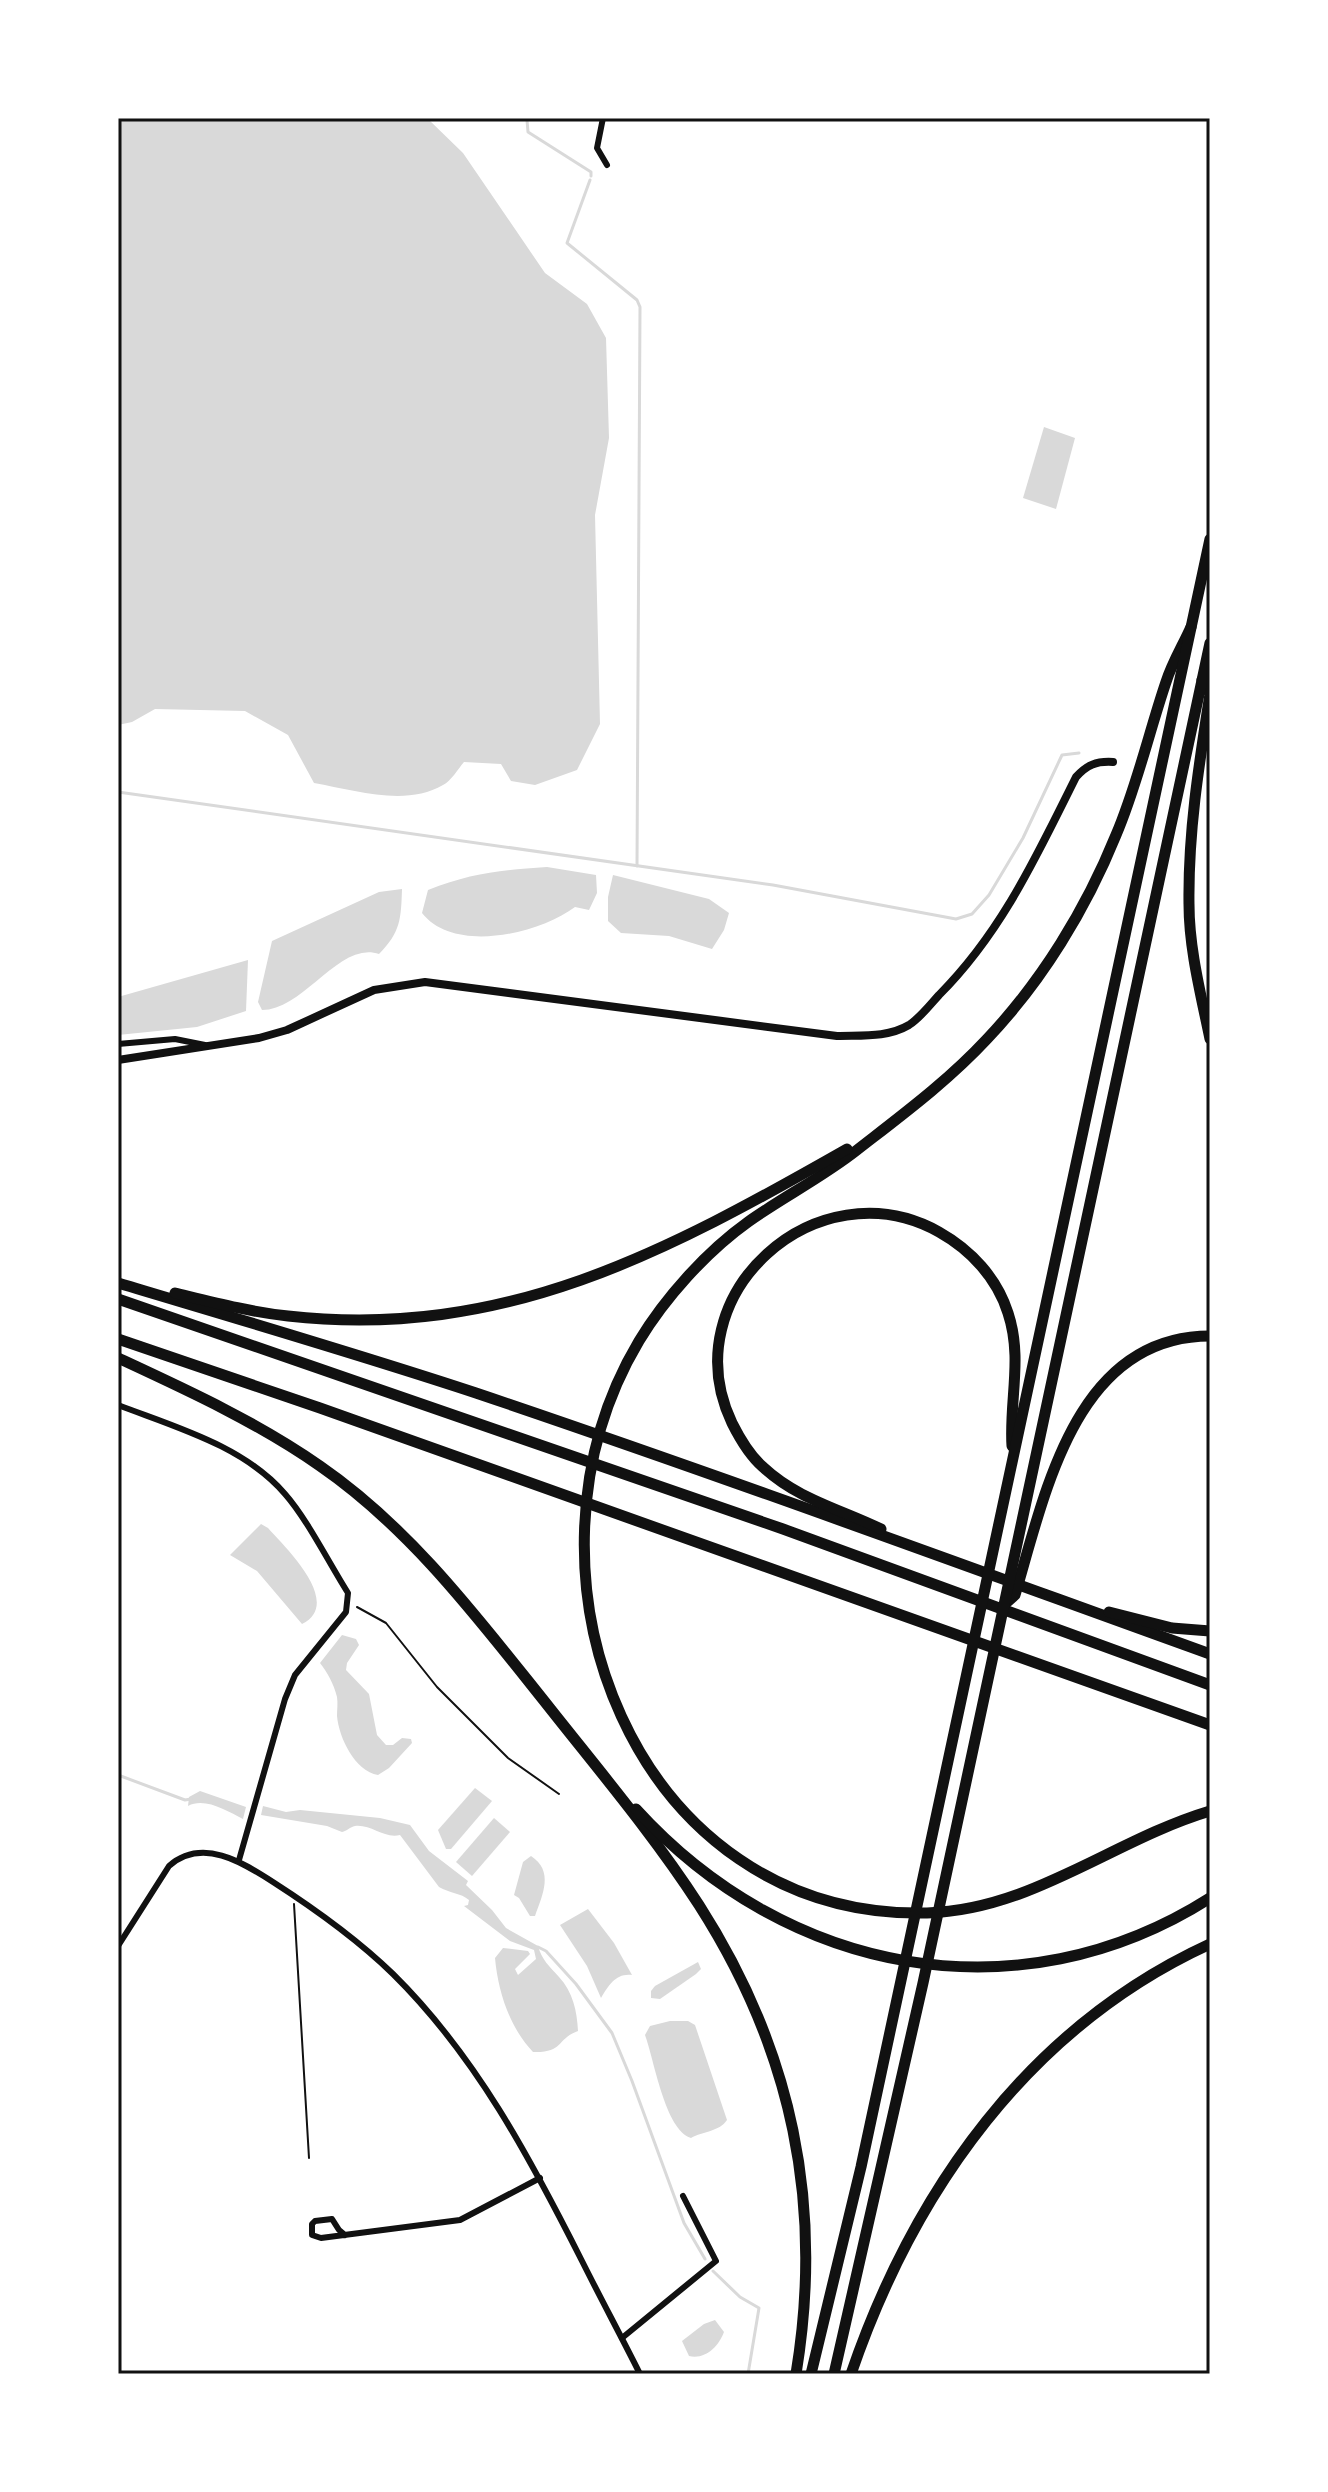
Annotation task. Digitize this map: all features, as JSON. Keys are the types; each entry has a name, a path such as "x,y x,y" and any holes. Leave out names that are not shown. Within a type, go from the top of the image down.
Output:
{"highway":[{"path":"811,2374 861,2167 1210,539"},
{"path":"1191,627 1166,682 1117,834 1094,882 1042,972 988,1038 935,1089 856,1151 743,1225 709,1256 662,1309 640,1339 610,1399 595,1446 582,1528 585,1586 595,1644 610,1690 642,1755 663,1786 700,1826 744,1862 786,1885 815,1898 884,1911 927,1913 987,1905 1035,1890 1160,1829 1210,1811"},
{"path":"1019,1560 1210,643"},
{"path":"1202,680 1210,694 1192,811 1189,906 1210,1039"},
{"path":"118,1282 239,1309 288,1316 350,1320 425,1317 482,1309 581,1282 651,1253 746,1206 873,1136"},
{"path":"911,1545 780,1482 746,1448 730,1418 719,1378 724,1321 744,1278 775,1246 821,1221 869,1214 912,1220 954,1240 969,1253 984,1268 998,1291 1013,1334 1016,1390 1011,1426 1013,1458"},
{"path":"118,1282 475,1393 911,1545 1210,1654"},
{"path":"118,1299 783,1529 1210,1685"},
{"path":"834,2374 923,1983 1004,1604 1019,1560 1064,1445 1076,1421 1102,1384 1124,1365 1152,1348 1194,1336 1210,1336"},
{"path":"118,1339 1210,1725"},
{"path":"118,1358 270,1433 359,1495 436,1569 594,1764 679,1876 705,1915 752,2001 778,2068 803,2181 807,2240 805,2305 796,2374"},
{"path":"1085,1609 1118,1613 1172,1628 1210,1631"},
{"path":"594,1764 671,1843 728,1888 802,1930 873,1955 952,1968 1033,1965 1082,1955 1149,1932 1210,1898"},
{"path":"851,2374 886,2285 921,2214 956,2158 990,2115 1031,2069 1091,2018 1160,1971 1210,1944"}],"street":[{"path":"603,118 597,148 607,165"},
{"path":"118,1060 287,1030 374,990 425,982 837,1036 892,1032 911,1024 954,980 987,938 1018,893 1076,777 1099,761 1113,762"},
{"path":"118,1044 175,1039 209,1046"},
{"path":"118,1405 205,1439 266,1475 286,1495 348,1593 346,1612 295,1675 285,1699 239,1860"},
{"path":"118,1946 159,1877 177,1858 204,1853 239,1860 323,1916 367,1950 410,1992 493,2097 540,2178 640,2374"},
{"path":"345,2235 332,2219 312,2224 312,2235 316,2238 345,2235 460,2220 540,2178"},
{"path":"622,2338 716,2261 683,2196"}],"path":[{"path":"349,1603 386,1623 437,1687 471,1722 508,1758 559,1794"},
{"path":"294,1907 309,2158"}],"shaded area":[{"path":"118,118 427,118 463,153 545,273 587,304 606,338 609,438 595,515 600,724 577,770 535,785 511,781 501,764 464,762 446,783 428,792 380,795 314,783 288,735 245,711 155,709 132,722 118,725"},
{"path":"1044,427 1075,438 1056,509 1023,498"},
{"path":"547,867 596,875 597,893 589,910 575,907 540,925 497,936 454,933 436,926 422,913 428,890 444,884 486,873"},
{"path":"613,875 709,899 729,913 724,930 712,949 669,936 621,933 608,921 608,897"},
{"path":"402,889 398,924 392,939 379,954 364,952 350,957 293,999 262,1010 258,1002 272,941 379,892"},
{"path":"248,960 246,1011 197,1027 118,1035 118,997"},
{"path":"261,1524 297,1561 314,1589 317,1603 313,1615 302,1624 257,1571 230,1555"},
{"path":"342,1635 356,1639 359,1645 346,1670 369,1694 377,1735 386,1745 393,1745 402,1738 411,1739 412,1743 389,1768 378,1775 362,1767 345,1743 338,1725 336,1692 320,1663"},
{"path":"475,1788 492,1801 451,1849 446,1849 438,1830"},
{"path":"200,1791 246,1807 243,1819 209,1804 188,1806 189,1797"},
{"path":"263,1806 286,1812 300,1810 380,1818 410,1825 429,1851 468,1881 466,1885 506,1928 538,1946 571,1995 578,2031 555,2048 533,2052 506,2009 495,1958 503,1948 528,1951 530,1954 515,1969 518,1975 536,1959 534,1950 510,1941 464,1906 468,1905 469,1900 439,1887 400,1835 388,1835 361,1826 342,1832 327,1826 261,1815"},
{"path":"494,1818 510,1832 472,1876 456,1862"},
{"path":"531,1856 542,1869 545,1883 535,1916 530,1916 514,1895 523,1862"},
{"path":"588,1909 614,1943 632,1975 617,1978 601,1998 587,1966 560,1925"},
{"path":"698,1962 701,1969 696,1974 660,1999 651,1998 655,1986"},
{"path":"688,2021 695,2025 727,2120 715,2129 691,2138 674,2122 667,2108 645,2035 650,2026"},
{"path":"715,2320 724,2332 719,2342 706,2354 689,2356 682,2341 704,2324"}],"waterway":[{"path":"525,118 528,132 591,172 591,176"},
{"path":"590,180 567,243 637,300 640,307 637,866"},
{"path":"118,792 773,885 956,919 972,914 989,895 1023,838 1062,755 1079,753"},
{"path":"118,1775 185,1800 191,1799"},
{"path":"538,1947 546,1951 576,1984 612,2033 684,2223 705,2259"},
{"path":"713,2271 740,2297 759,2308 748,2374"}]}
